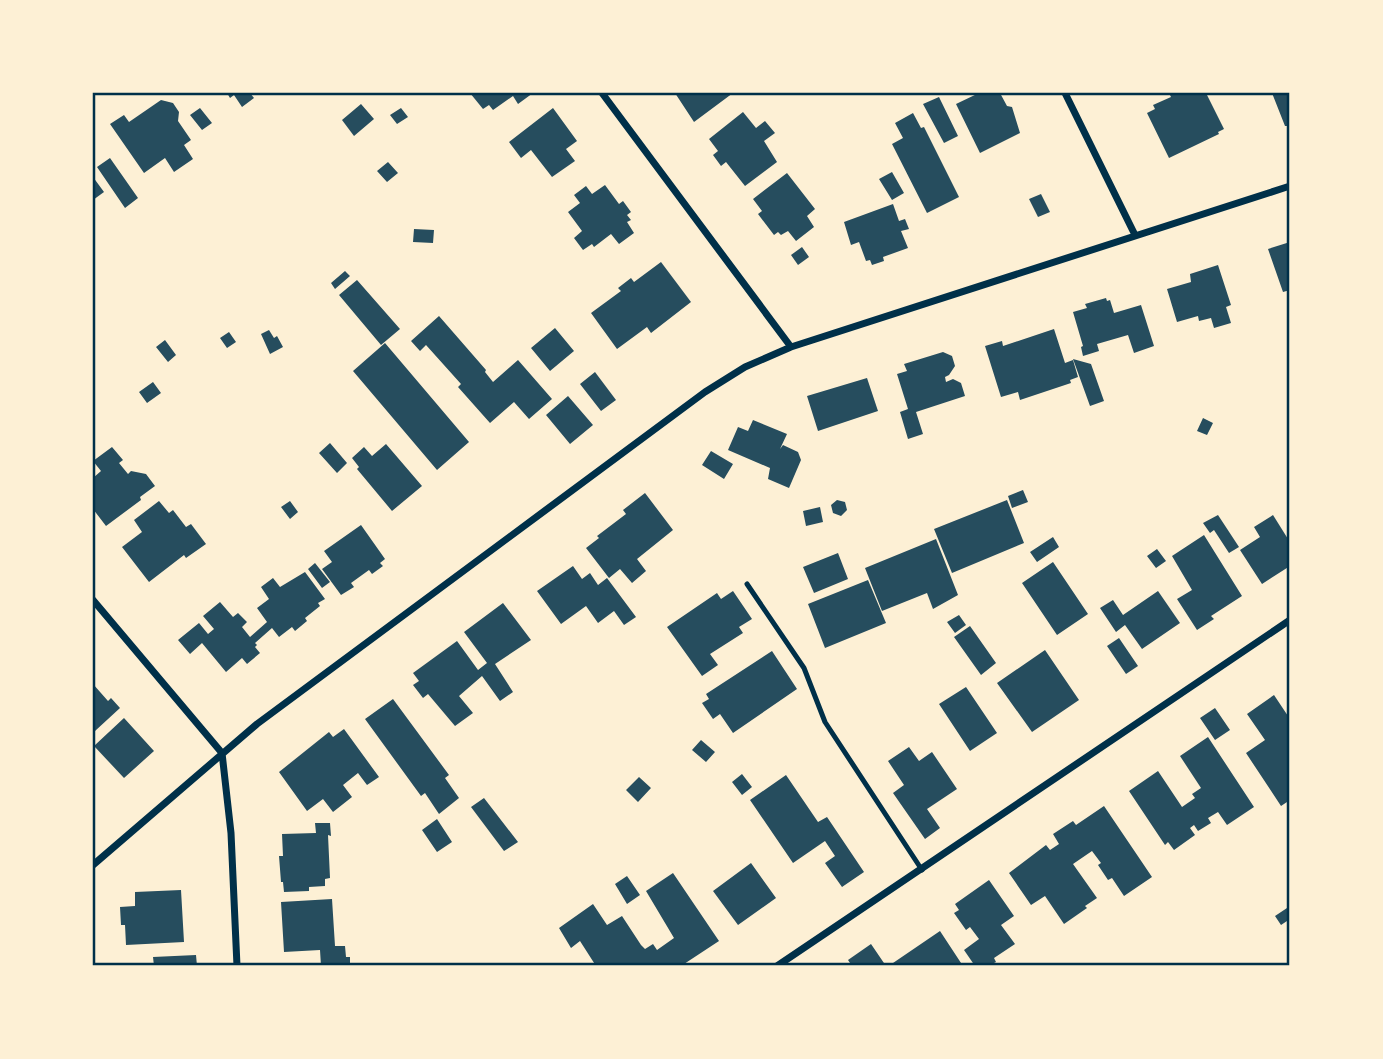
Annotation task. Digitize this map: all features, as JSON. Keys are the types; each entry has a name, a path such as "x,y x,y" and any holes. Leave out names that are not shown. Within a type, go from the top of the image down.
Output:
{"street":[{"path":"602,93 791,347"},
{"path":"1065,93 1135,235"},
{"path":"93,865 257,724 705,393 745,367 791,347 1290,186"},
{"path":"93,600 222,753 232,833 237,966"},
{"path":"777,966 1290,621"}],"lane":[{"path":"747,584 804,668 825,722 922,870"}],"building":[{"path":"227,93 250,93 254,98 242,107 234,95 230,98"},
{"path":"470,93 533,93 518,104 513,96 493,110 489,105 483,109"},
{"path":"675,93 733,93 694,122"},
{"path":"979,93 1000,93 1007,106 1012,107 1020,133 980,153 956,104"},
{"path":"1169,93 1206,93 1224,129 1169,158 1147,113 1155,109 1153,105 1171,97"},
{"path":"1272,93 1290,93 1290,126 1285,126"},
{"path":"939,97 958,136 944,143 923,104"},
{"path":"161,100 173,103 179,112 178,121 191,140 184,145 193,159 174,172 165,158 144,173 110,124 124,115 129,122"},
{"path":"361,104 374,119 354,136 342,120"},
{"path":"200,108 212,123 202,130 190,115"},
{"path":"401,108 408,117 397,124 390,115"},
{"path":"553,108 577,141 566,149 575,161 552,177 531,150 521,158 509,142"},
{"path":"743,112 756,128 765,121 775,133 764,141 777,162 745,186 726,162 721,166 713,155 718,151 709,139"},
{"path":"913,113 921,128 924,127 959,197 927,213 892,144 903,138 895,123"},
{"path":"110,158 138,198 125,208 97,167"},
{"path":"388,162 398,173 387,182 377,171"},
{"path":"892,172 904,193 892,200 879,179"},
{"path":"787,173 815,209 807,216 814,227 796,241 788,231 774,235 758,214 762,211 753,199"},
{"path":"93,177 104,192 93,200"},
{"path":"605,185 619,204 623,201 631,212 627,215 631,220 627,222 634,233 619,244 611,234 594,247 592,244 583,250 574,238 582,231 568,212 580,203 574,195 586,186 592,194"},
{"path":"1041,194 1050,212 1038,217 1029,199"},
{"path":"893,204 899,221 905,219 909,229 901,231 908,248 883,257 884,261 872,265 870,260 866,261 859,242 851,245 844,222"},
{"path":"414,229 434,230 433,243 413,242"},
{"path":"1290,242 1290,290 1283,292 1268,249"},
{"path":"802,247 809,257 798,265 791,255"},
{"path":"661,262 691,302 651,333 647,327 617,349 591,313 621,291 618,288 631,278 634,282"},
{"path":"1218,265 1231,305 1226,307 1231,323 1214,328 1211,318 1199,321 1198,316 1177,322 1167,289 1191,282 1190,274"},
{"path":"345,271 350,276 335,289 331,283"},
{"path":"357,280 400,329 381,345 339,295"},
{"path":"1106,298 1107,301 1110,300 1114,313 1141,305 1154,346 1134,353 1128,335 1097,344 1099,351 1083,356 1083,346 1073,312 1087,308 1085,304"},
{"path":"439,316 486,370 493,382 518,360 552,399 529,419 514,402 490,423 458,387 461,384 426,345 420,351 411,341"},
{"path":"555,328 574,351 550,371 531,348"},
{"path":"1054,329 1065,363 1073,360 1078,377 1070,380 1071,383 1020,400 1018,392 1001,397 985,346 1002,341 1003,346"},
{"path":"269,330 274,338 277,336 283,347 270,354 261,334"},
{"path":"229,332 236,342 227,348 220,338"},
{"path":"165,340 176,355 168,362 156,347"},
{"path":"385,343 469,442 437,470 353,371"},
{"path":"943,352 952,356 955,366 945,377 946,382 953,379 961,383 965,396 916,412 923,434 908,439 900,412 908,409 897,374 907,371 904,364"},
{"path":"1073,359 1091,364 1104,401 1090,406"},
{"path":"595,372 616,400 601,411 580,384"},
{"path":"867,378 878,411 818,431 807,396"},
{"path":"153,382 161,393 147,403 139,392"},
{"path":"568,396 593,425 570,444 546,415"},
{"path":"1203,418 1213,423 1207,435 1197,431"},
{"path":"753,420 787,434 780,449 783,445 798,452 801,460 789,488 768,479 770,468 728,450 738,427 748,431"},
{"path":"330,443 347,463 337,473 319,453"},
{"path":"386,444 422,486 392,511 357,469 359,467 352,458 364,447 372,456"},
{"path":"112,447 123,460 119,463 128,474 131,471 146,474 155,486 106,526 93,509 93,478 101,471 93,461"},
{"path":"711,451 733,464 724,479 702,465"},
{"path":"1023,490 1028,502 1012,508 1008,496"},
{"path":"645,493 673,530 637,559 646,571 632,583 620,569 609,578 586,548 626,514 623,510"},
{"path":"837,500 845,502 847,510 841,516 833,513 831,505"},
{"path":"1007,500 1024,543 952,573 934,529"},
{"path":"159,501 169,513 173,510 186,527 191,524 206,544 186,558 184,555 149,582 122,547 142,532 134,520"},
{"path":"290,501 298,512 290,519 281,507"},
{"path":"820,507 823,522 806,526 803,511"},
{"path":"1218,515 1239,547 1229,553 1214,530 1210,533 1203,523"},
{"path":"1273,515 1288,539 1290,537 1290,566 1262,584 1240,550 1260,537 1254,527"},
{"path":"361,525 385,559 380,563 383,566 372,574 369,570 351,583 354,587 341,595 322,569 332,562 324,551"},
{"path":"1204,535 1242,596 1211,616 1214,619 1197,630 1177,599 1192,590 1172,556"},
{"path":"1053,537 1059,547 1037,562 1030,552"},
{"path":"936,539 958,595 933,609 927,593 882,611 865,568"},
{"path":"1157,549 1166,561 1156,568 1147,556"},
{"path":"838,553 848,579 814,593 803,567"},
{"path":"1053,562 1088,614 1057,635 1022,583"},
{"path":"315,563 330,582 322,588 308,569"},
{"path":"573,566 582,579 590,573 598,585 607,578 636,617 624,625 614,611 598,623 586,606 561,624 537,591"},
{"path":"305,572 325,599 318,603 320,606 305,618 307,621 295,631 292,627 279,637 272,628 255,643 260,653 247,664 242,658 226,672 202,643 190,654 178,640 199,623 208,634 214,629 203,616 220,602 233,617 238,613 247,622 242,627 250,637 267,622 257,608 269,599 261,587 273,578 280,587"},
{"path":"868,580 886,623 825,648 808,604"},
{"path":"733,591 752,619 739,627 743,633 710,654 718,665 702,676 667,627 717,593 721,599"},
{"path":"1158,591 1180,623 1142,649 1125,625 1116,632 1100,608 1113,600 1123,615"},
{"path":"503,603 531,640 495,664 513,692 500,701 482,676 459,696 473,713 455,726 428,694 423,698 413,685 419,681 413,673 457,641 478,670 487,663 464,632"},
{"path":"959,615 966,625 955,633 947,622"},
{"path":"970,626 996,663 981,675 954,637"},
{"path":"1119,638 1138,666 1126,674 1107,646"},
{"path":"1045,650 1079,700 1032,732 997,683"},
{"path":"772,651 797,689 733,733 720,714 713,719 702,703 709,699 706,694"},
{"path":"93,684 108,701 111,698 120,708 95,731 93,729"},
{"path":"966,687 997,733 970,751 939,704"},
{"path":"1274,695 1290,719 1290,800 1281,806 1246,753 1265,740 1247,714"},
{"path":"393,699 449,775 445,778 459,798 439,814 425,793 421,796 365,719"},
{"path":"1215,708 1230,730 1215,740 1200,718"},
{"path":"124,718 154,751 124,778 94,746"},
{"path":"344,729 379,777 367,785 358,773 343,785 352,797 333,812 323,799 307,811 279,772 329,732 333,737"},
{"path":"1208,737 1254,807 1227,825 1218,812 1208,818 1211,823 1198,831 1194,825 1190,828 1195,835 1174,850 1168,842 1165,845 1129,791 1158,771 1182,807 1195,798 1192,794 1201,788 1180,756"},
{"path":"701,740 715,752 706,762 692,750"},
{"path":"909,747 919,761 932,752 957,789 927,809 940,828 925,839 893,793 904,785 888,761"},
{"path":"742,774 752,787 742,795 732,782"},
{"path":"786,775 818,822 827,817 864,872 842,887 825,863 835,856 825,841 793,863 750,800"},
{"path":"639,777 651,788 638,802 626,790"},
{"path":"484,798 518,842 504,851 471,807"},
{"path":"1104,806 1152,877 1124,896 1112,878 1108,880 1092,851 1073,864 1097,898 1064,924 1045,896 1031,905 1009,873 1046,845 1050,850 1059,844 1053,834 1073,821 1076,825"},
{"path":"437,819 452,842 437,852 422,830"},
{"path":"315,823 330,823 330,878 325,879 325,886 309,887 309,891 284,892 279,856 283,856 282,834 316,833"},
{"path":"751,863 776,898 738,925 713,891"},
{"path":"673,873 719,941 681,966 596,966 580,941 571,948 559,928 593,904 607,925 622,916 645,949 653,944 657,950 674,938 646,891"},
{"path":"627,876 640,895 627,904 615,884"},
{"path":"989,880 1014,916 1001,925 1015,944 994,958 996,962 993,966 975,966 964,950 979,939 970,927 966,930 954,913 959,910 955,904"},
{"path":"181,890 184,942 126,945 125,925 121,925 120,907 135,906 135,892"},
{"path":"332,899 335,946 345,946 346,957 350,957 350,966 321,966 320,950 284,952 281,902"},
{"path":"1290,906 1290,919 1281,925 1275,916"},
{"path":"940,931 963,966 896,966 893,963"},
{"path":"871,944 886,966 852,966 848,960"},
{"path":"196,955 197,966 154,966 153,957"}]}
